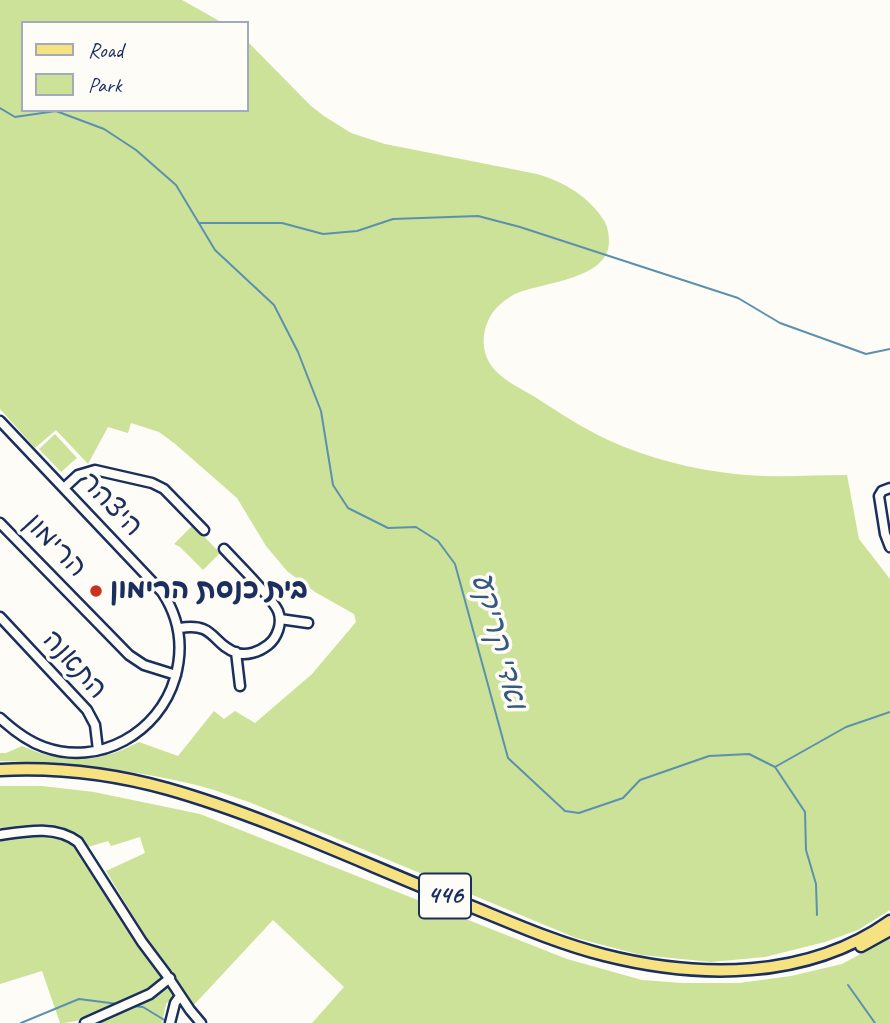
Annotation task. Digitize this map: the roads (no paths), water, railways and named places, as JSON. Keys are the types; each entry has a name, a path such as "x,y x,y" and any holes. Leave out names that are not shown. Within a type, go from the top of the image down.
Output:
{"main road":[{"name":"446","path":"0,770 57,770 167,789 255,818 540,933 602,954 655,966 721,971 788,965 845,947 890,921"},
{"name":"446","path":"0,777 57,776 166,795 252,824 537,939 600,961 654,972 721,977 789,971 847,953 890,930"}],"street":[{"name":"היצהר","path":"0,421 162,592 180,628"},
{"path":"64,488 78,475 95,470 152,482 164,489 204,530"},
{"path":"890,488 882,491 879,496 885,534 890,547"},
{"name":"הרימון","path":"0,523 129,654 144,665 176,675"},
{"path":"1,722 45,747 72,752 116,746 147,726 163,706 176,675 180,655 180,628 202,628 236,653 252,653 269,645 275,638 280,620 278,611 224,549"},
{"name":"התאנה","path":"0,617 87,709 95,724 98,750"},
{"path":"280,620 308,624"},
{"path":"236,653 240,686"},
{"path":"0,835 62,832 79,842 142,942 201,1023"},
{"path":"85,1023 150,994 170,978"},
{"path":"170,1023 175,1003 180,996"}],"waterway":[{"name":"ואדי קריקע","path":"0,108 15,117 49,112"},
{"name":"ואדי קריקע","path":"59,112 104,129 136,150 176,185 215,250 274,305 298,352 321,411 333,485 348,508 388,528 416,527 438,541 455,564 508,758 565,811 579,813 623,798 640,780 709,756 749,754 775,767 805,812 806,850 816,884 817,915"},
{"path":"199,223 282,223 323,234 357,231 393,219 478,216 520,227 738,298 780,323 866,354 890,349"},
{"path":"775,767 846,727 890,712"},
{"name":"ואדי קריקע","path":"848,985 875,1023"},
{"path":"21,1023 79,999 118,1004"},
{"path":"133,1006 143,1007 166,1021"}],"place":[{"name":"בית כנסת הרימון","path":"96,591"}]}
